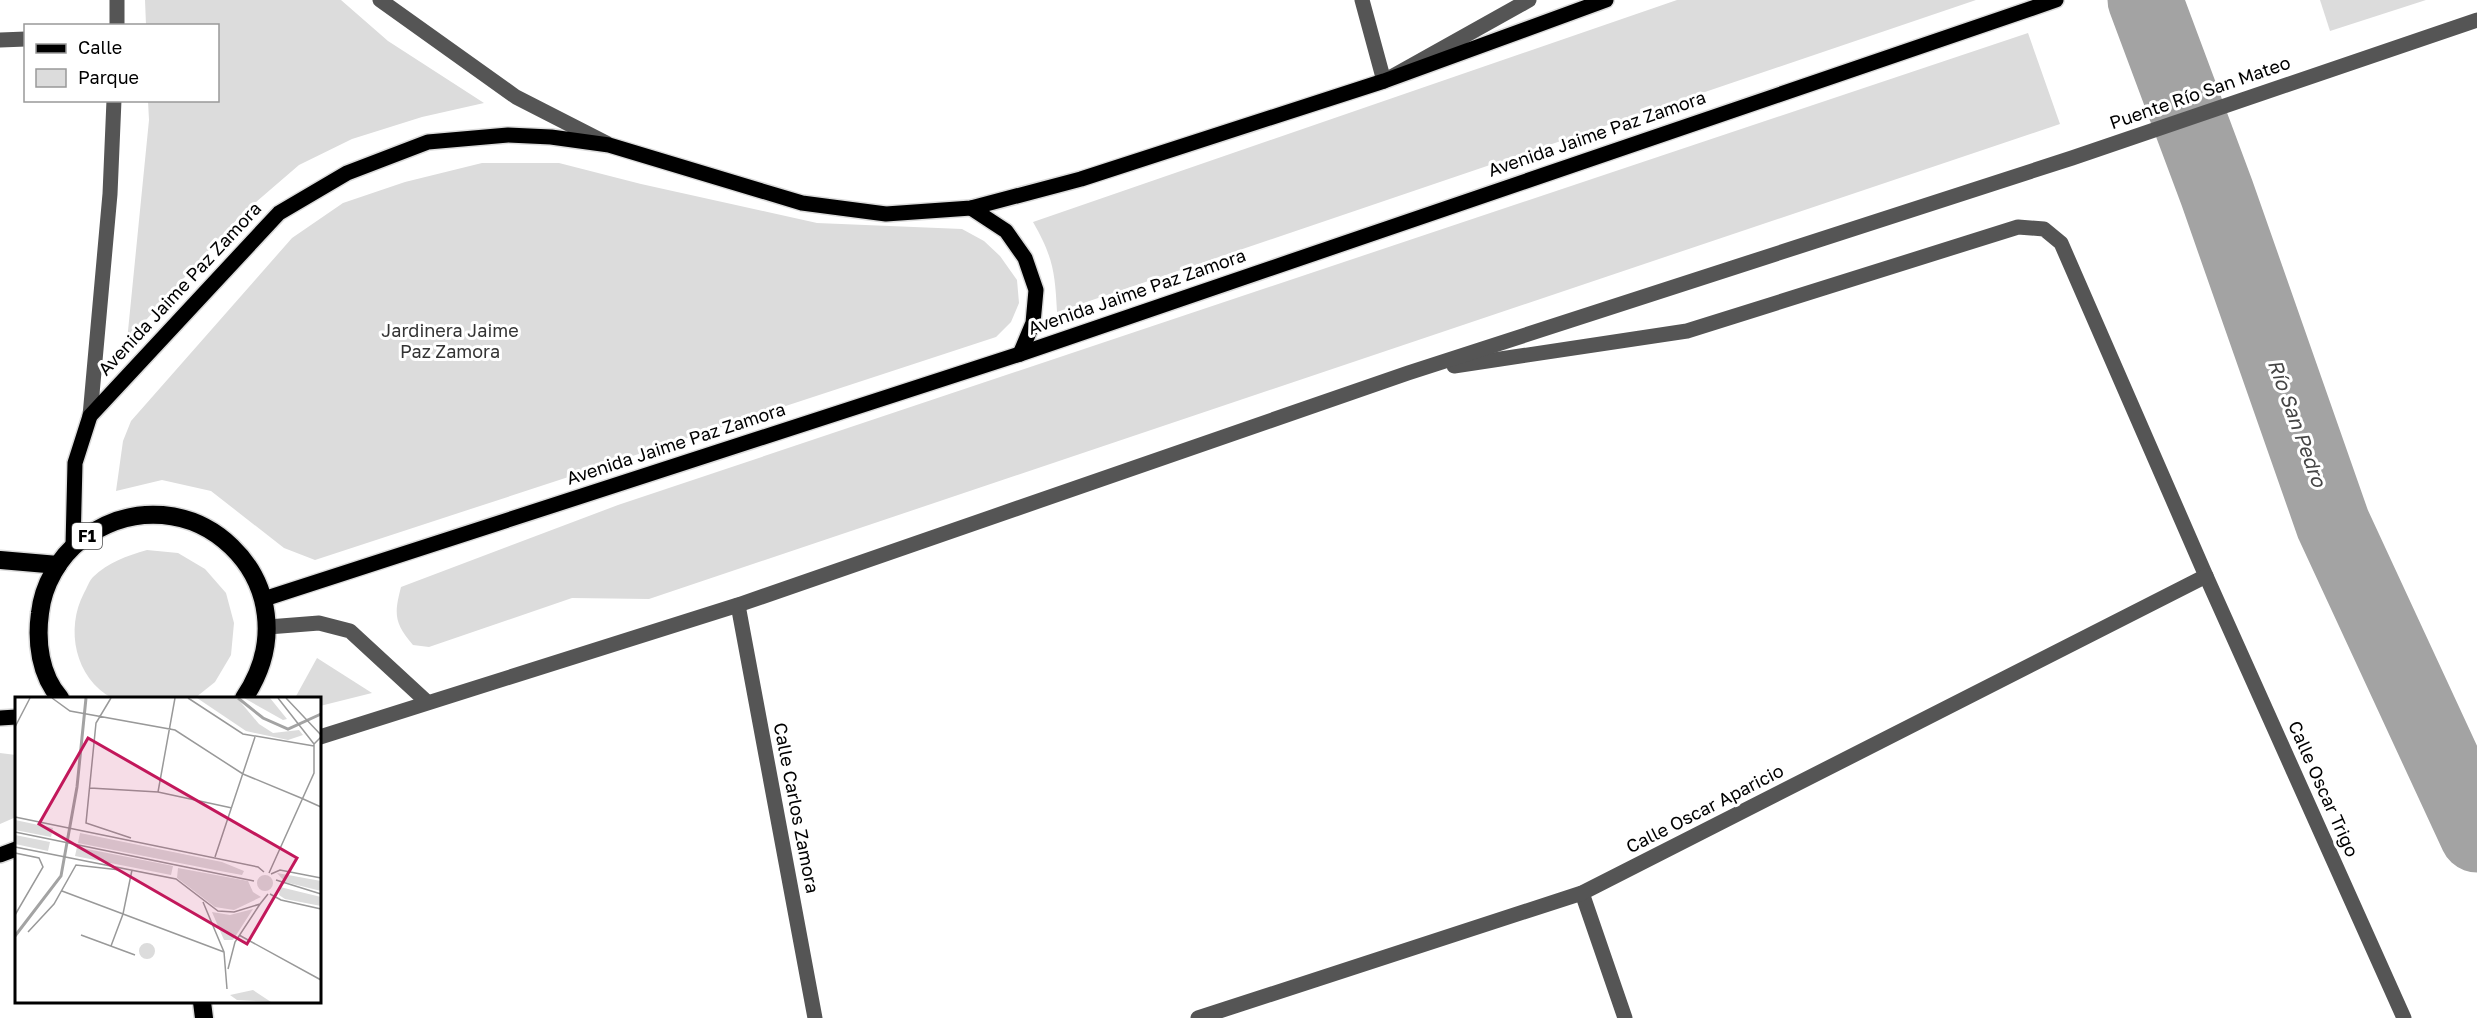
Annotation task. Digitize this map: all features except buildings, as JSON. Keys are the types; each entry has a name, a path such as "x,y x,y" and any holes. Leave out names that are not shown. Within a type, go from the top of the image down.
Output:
{"highway":[{"name":"F1","path":"58,697 42,665 37,635 41,598 57,565 73,546 93,531 126,518 161,514 196,523 226,541 250,567 264,599 268,627 265,655 256,681 245,697"},
{"name":"F1","path":"0,560 57,565"},
{"path":"202,1003 204,1018"}],"main road":[{"name":"Avenida Jaime Paz Zamora","path":"73,546 75,463 90,416 279,213 346,173 428,142 508,135 551,137 609,145 802,202 886,214 971,208 1081,178 1384,81 1606,0"},
{"name":"Avenida Jaime Paz Zamora","path":"264,599 1020,354 2056,0"},
{"path":"971,208 1006,231 1025,258 1036,290 1033,323 1020,354"},
{"path":"0,718 15,717"},
{"path":"0,855 15,849"}],"street":[{"path":"117,0 117,24"},
{"path":"380,0 516,97 609,145"},
{"path":"1362,0 1384,81 1529,0"},
{"name":"Puente Río San Mateo","path":"1408,373 2072,158 2342,64 2477,20"},
{"path":"0,40 24,39"},
{"path":"90,416 110,194 114,102"},
{"name":"Calle Oscar Trigo","path":"1408,373 1687,331 2019,227 2044,229 2061,243 2206,576 2404,1018"},
{"path":"321,736 738,605 1408,373"},
{"name":"Calle Oscar Aparicio","path":"1198,1018 1582,893 2206,576"},
{"name":"Calle Carlos Zamora","path":"738,605 815,1018"},
{"path":"268,627 319,623 350,632 427,702"},
{"path":"1582,893 1625,1018"}],"green space":[{"path":"145,0 341,0 388,41 484,103 422,117 352,139 299,165 241,215 127,341 149,120 148,102 219,102 219,24 146,24"},
{"path":"1677,0 1976,0 1057,312 1052,265 1033,222"},
{"path":"2320,0 2426,0 2330,31"},
{"path":"2028,33 2060,124 649,599 572,598 429,647 413,645 399,624 397,604 401,587 618,505"},
{"name":"Jardinera Jaime Paz Zamora","path":"482,163 559,163 641,184 817,223 962,229 984,241 1000,256 1017,280 1019,303 1011,322 996,337 315,560 284,548 211,491 162,480 116,491 123,441 131,421 292,238 343,203 405,182"},
{"path":"147,550 178,553 205,569 226,593 234,623 231,655 215,682 196,697 111,697 89,678 82,665 75,637 78,607 92,579 112,563"},
{"path":"317,658 372,693 321,706 321,697 296,697"},
{"path":"0,753 15,755 15,817 0,824"}],"waterway":[{"name":"Río San Pedro","path":"2145,0 2217,193 2333,524 2477,835"}]}
